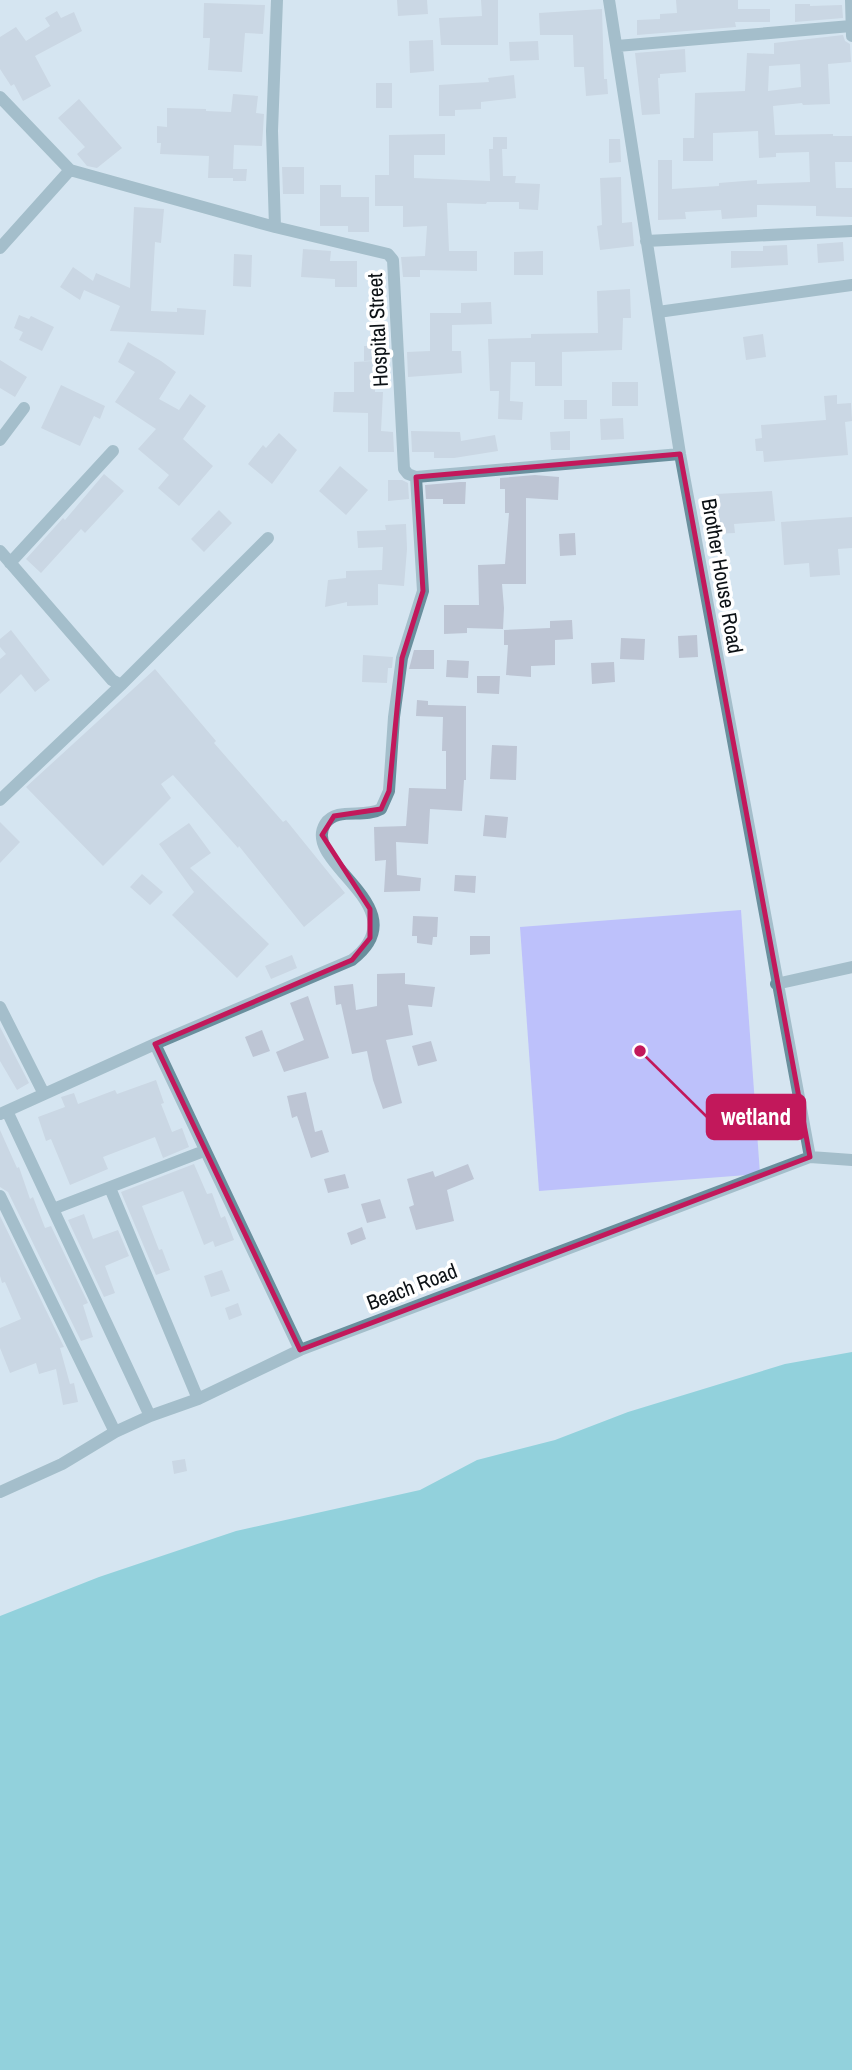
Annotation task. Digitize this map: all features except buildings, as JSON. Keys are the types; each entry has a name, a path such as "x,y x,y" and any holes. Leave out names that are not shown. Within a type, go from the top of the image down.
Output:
{"street":[{"path":"0,97 70,170 275,227 272,131 276,0"},
{"name":"Brother House Road","path":"609,0 680,454 810,1157"},
{"path":"851,0 852,36"},
{"path":"617,46 851,26"},
{"path":"0,248 70,170"},
{"name":"Hospital Street","path":"275,227 388,254 393,260 404,469 416,477"},
{"path":"646,241 852,231"},
{"path":"658,312 852,285"},
{"path":"0,440 24,408"},
{"path":"10,563 113,451"},
{"path":"150,1416 53,1209 4,1113 155,1044 352,960 362,953 370,938 373,924 370,909 328,853 322,835 325,824 334,817 341,814 367,815 381,809 389,791 394,717 402,658 423,591 416,477 680,454"},
{"path":"0,800 121,685 268,538"},
{"path":"0,551 112,680 121,685"},
{"path":"776,984 852,967"},
{"path":"0,1007 44,1094"},
{"path":"155,1044 300,1350"},
{"path":"53,1209 204,1152"},
{"name":"Beach Road","path":"0,1492 62,1464 115,1432 198,1399 300,1350 810,1157 852,1160"},
{"path":"110,1188 198,1399"},
{"path":"0,1196 115,1432"}],"highlighted area":[{"path":"680,454 810,1157 300,1350 155,1044 352,960 370,938 370,909 322,835 334,816 381,809 389,791 402,658 423,591 416,477"}],"shaded area":[{"path":"741,910 760,1174 539,1191 520,927"},
{"path":"852,1352 852,2070 0,2070 0,1616 99,1577 236,1531 420,1490 477,1460 555,1440 628,1412 785,1364"}],"place":[{"name":"wetland","path":"640,1051"}]}
